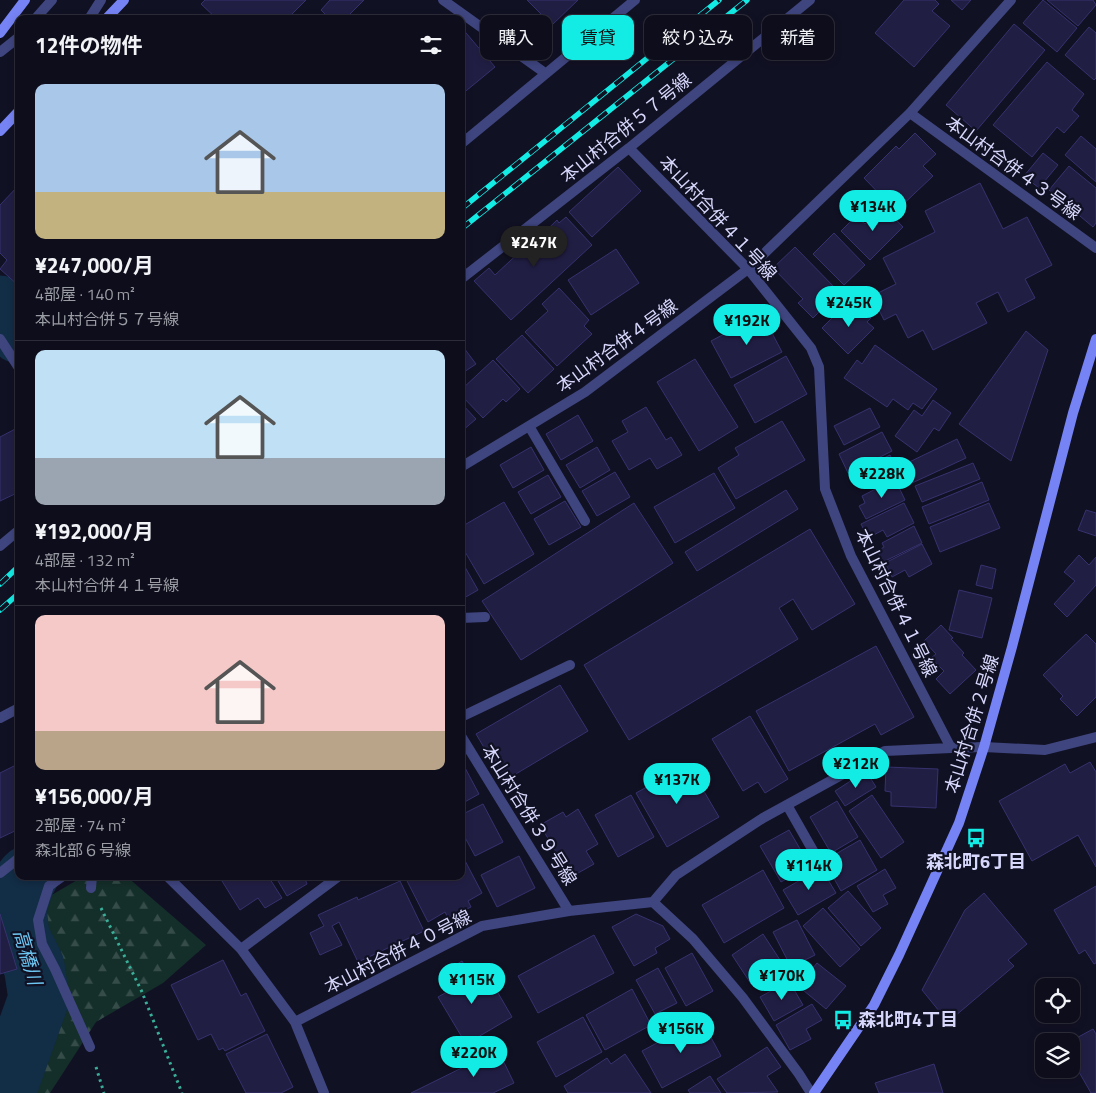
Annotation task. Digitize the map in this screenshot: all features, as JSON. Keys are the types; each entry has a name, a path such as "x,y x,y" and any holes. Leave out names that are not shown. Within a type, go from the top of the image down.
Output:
{"street":[{"path":"0,32 25,0"},
{"path":"39,15 52,0"},
{"path":"92,15 101,0"},
{"path":"110,15 124,0"},
{"path":"443,0 464,15"},
{"path":"465,141 635,0"},
{"name":"本山村合併５７号線","path":"465,276 628,148 810,0"},
{"name":"本山村合併４号線","path":"465,465 585,392 748,269 910,113 1011,0"},
{"path":"465,16 545,73"},
{"path":"0,52 15,40"},
{"name":"本山村合併４３号線","path":"910,113 1096,248"},
{"path":"0,131 15,115"},
{"name":"本山村合併４１号線","path":"628,148 748,269 811,348 819,366 825,489 851,556 951,748"},
{"path":"0,339 15,362"},
{"name":"本山村合併２号線","path":"812,1093 874,1005 959,823 984,747 1073,412 1096,339"},
{"path":"529,426 585,521"},
{"path":"0,546 15,533"},
{"path":"465,618 485,617"},
{"path":"465,715 570,665"},
{"path":"0,718 15,710"},
{"path":"812,1093 743,998 693,939 653,902 676,875 763,818 886,751 984,747 1045,750 1096,737"},
{"name":"本山村合併３９号線","path":"465,742 569,911"},
{"path":"787,805 820,863"},
{"path":"0,872 15,861"},
{"path":"57,880 48,886 38,920 42,944 90,1048"},
{"path":"91,888 92,880"},
{"path":"171,880 241,949 295,1022 324,1093"},
{"path":"241,949 333,880"},
{"name":"本山村合併４０号線","path":"295,1022 482,926 569,911 653,902"}],"path":[{"path":"91,888 142,992 182,1093"}],"green space":[{"path":"77,880 131,880 206,945 163,983 96,1022 50,1093 24,1093 16,1089 61,968 46,944 42,925 50,896"}],"building":[{"path":"205,0 306,0 291,15 213,15 201,4"},
{"path":"330,0 364,0 349,15 326,15 321,10"},
{"path":"527,0 578,0 552,25 552,15 542,15"},
{"path":"904,0 935,0 939,4 932,11 950,26 914,67 875,33"},
{"path":"951,0 971,0 962,10"},
{"path":"1043,0 1077,28 1057,52 1023,23"},
{"path":"1047,0 1093,0 1096,5 1078,26"},
{"path":"1014,24 1045,50 976,131 946,105"},
{"path":"1089,27 1096,33 1096,78 1094,80 1065,55"},
{"path":"465,32 480,49 480,60 489,60 495,67 465,92"},
{"path":"1047,62 1084,94 1072,110 1079,116 1064,133 1057,127 1032,157 993,125"},
{"path":"915,133 936,154 923,166 933,176 896,211 864,178 896,146 899,149"},
{"path":"1081,136 1096,149 1096,182 1065,155"},
{"path":"1043,153 1058,165 1039,188 1024,176"},
{"path":"1069,166 1096,188 1096,223 1093,227 1049,190"},
{"path":"618,167 641,191 592,237 569,212"},
{"path":"980,183 1003,229 1027,217 1052,265 1025,279 1035,298 1008,312 998,292 976,303 987,323 933,350 923,330 908,338 896,314 884,320 872,296 896,284 883,258 935,232 925,211"},
{"path":"15,189 15,282 0,269 7,260 0,253 0,205"},
{"path":"883,206 903,227 870,260 841,231 856,216 865,224"},
{"path":"566,217 592,245 511,320 474,281 489,268 495,275 525,247 527,249 557,220 559,223"},
{"path":"834,233 865,265 844,285 813,254"},
{"path":"795,247 839,292 813,318 798,303 803,299 773,268"},
{"path":"616,249 639,283 591,315 568,280"},
{"path":"559,288 589,320 584,326 592,334 557,366 525,332 548,311 542,304"},
{"path":"857,304 871,318 867,322 874,328 848,354 822,328 842,308 847,313"},
{"path":"762,314 782,352 731,378 711,341"},
{"path":"1026,331 1048,350 1011,461 959,424"},
{"path":"522,335 554,369 528,393 496,359"},
{"path":"875,345 937,389 922,409 913,403 908,410 893,399 887,407 844,378 857,360 862,364"},
{"path":"465,349 476,364 465,371"},
{"path":"786,356 807,394 755,423 734,385"},
{"path":"695,359 738,427 699,451 657,382"},
{"path":"493,360 520,389 506,402 503,399 483,418 465,399 465,386"},
{"path":"933,400 951,413 939,431 934,428 917,452 895,436 914,410 922,416"},
{"path":"465,407 476,419 465,428"},
{"path":"646,407 666,440 671,437 682,455 657,469 650,458 629,470 612,441 628,432 622,421"},
{"path":"870,408 880,427 844,445 834,426"},
{"path":"578,415 593,441 561,460 546,434"},
{"path":"782,421 805,460 736,499 718,468 739,455 735,448"},
{"path":"15,429 15,494 0,501 0,437"},
{"path":"882,432 892,451 848,473 839,454"},
{"path":"957,439 966,458 912,483 903,465"},
{"path":"531,447 544,470 513,488 500,465"},
{"path":"597,447 610,470 580,488 566,465"},
{"path":"890,455 899,474 872,487 869,483 859,488 852,474"},
{"path":"973,463 980,479 922,502 915,486"},
{"path":"615,472 630,497 597,516 582,491"},
{"path":"714,473 735,508 675,543 654,507"},
{"path":"548,475 561,497 531,514 518,492"},
{"path":"895,479 905,500 866,519 859,506 865,503 862,496"},
{"path":"982,482 989,500 929,524 922,507"},
{"path":"786,490 798,509 697,571 685,552"},
{"path":"565,501 581,527 549,545 534,519"},
{"path":"504,502 534,554 484,584 465,552 465,525"},
{"path":"634,503 673,563 521,660 482,601"},
{"path":"904,503 914,523 887,537 883,530 868,538 861,524"},
{"path":"989,503 1000,528 940,552 930,527"},
{"path":"1086,510 1096,513 1096,536 1078,530"},
{"path":"914,526 922,543 883,562 877,551 884,547 882,543"},
{"path":"810,529 855,604 812,630 793,599 779,608 798,639 629,740 584,665"},
{"path":"922,544 932,564 909,577 905,570 892,577 885,563"},
{"path":"1079,555 1089,565 1096,557 1096,585 1067,617 1054,604 1075,581 1064,572"},
{"path":"981,565 996,569 992,589 976,585"},
{"path":"465,567 478,590 465,597"},
{"path":"959,590 992,598 982,638 949,630"},
{"path":"941,625 964,653 962,655 976,670 950,694 936,679 944,671 931,658 936,654 924,641"},
{"path":"1086,634 1096,644 1096,697 1077,716 1060,699 1063,696 1043,675"},
{"path":"876,646 914,717 881,735 875,724 789,771 756,711"},
{"path":"560,685 588,731 504,781 476,734"},
{"path":"750,716 788,779 765,793 758,782 743,791 712,739"},
{"path":"1090,762 1096,772 1096,867 1078,835 1032,861 999,801 1065,764 1070,773"},
{"path":"688,764 719,817 667,847 636,793"},
{"path":"14,766 15,768 15,831 0,838 0,773"},
{"path":"886,767 938,769 936,808 891,806 891,792 885,791"},
{"path":"465,768 479,794 465,802"},
{"path":"866,771 876,787 845,806 835,791"},
{"path":"631,795 654,837 618,857 595,815"},
{"path":"872,795 904,842 881,858 849,811"},
{"path":"837,801 858,837 831,853 810,817"},
{"path":"483,804 503,842 475,856 465,837 465,813"},
{"path":"578,809 598,844 586,851 594,864 571,877 540,825 563,812 566,817"},
{"path":"789,830 810,866 781,882 760,846"},
{"path":"860,840 877,870 841,891 827,866 837,860 834,855"},
{"path":"519,856 535,888 497,907 481,875"},
{"path":"465,861 482,893 468,901 471,907 448,918 445,912 428,922 407,880 465,880"},
{"path":"821,868 836,893 798,915 783,890"},
{"path":"885,869 896,888 883,895 888,904 873,912 857,886"},
{"path":"763,870 784,908 724,943 702,905"},
{"path":"271,880 282,898 265,908 258,898 240,910 222,881"},
{"path":"277,880 306,880 307,884 287,896"},
{"path":"400,881 424,931 358,962 339,922 332,926 342,945 320,955 310,933 324,926 318,915 357,897 358,900"},
{"path":"1096,886 1096,963 1094,964 1085,950 1079,954 1054,910"},
{"path":"848,891 881,928 861,946 828,908"},
{"path":"984,893 1027,944 1008,960 1014,966 948,1022 922,990 965,910"},
{"path":"823,908 860,949 840,967 803,926"},
{"path":"0,914 17,969 0,974"},
{"path":"636,914 663,926 670,939 655,948 657,953 634,966 612,927"},
{"path":"797,920 815,955 791,967 773,932"},
{"path":"763,934 782,963 751,984 732,955"},
{"path":"594,935 614,973 538,1013 518,976"},
{"path":"692,953 713,991 686,1006 665,968"},
{"path":"223,960 241,996 246,993 265,1031 225,1051 223,1048 219,1050 211,1034 198,1040 171,985"},
{"path":"462,961 481,993 494,986 512,1017 466,1044 438,997 454,988 444,972"},
{"path":"817,963 846,986 826,1009 798,986"},
{"path":"658,968 677,1003 655,1014 636,980"},
{"path":"789,981 803,1005 774,1021 760,997"},
{"path":"632,989 651,1025 605,1050 586,1015"},
{"path":"812,1004 822,1020 806,1029 811,1039 790,1050 776,1025"},
{"path":"583,1017 602,1052 556,1077 537,1042"},
{"path":"701,1019 721,1056 662,1088 642,1051"},
{"path":"1093,1029 1096,1034 1096,1093 1091,1093 1080,1074 1080,1036"},
{"path":"267,1034 293,1087 281,1093 246,1093 226,1054"},
{"path":"767,1047 781,1067 767,1076 778,1092 727,1093 717,1079"},
{"path":"498,1050 514,1083 493,1093 411,1093"},
{"path":"625,1054 651,1093 568,1093 564,1086 607,1058 611,1064"},
{"path":"934,1064 943,1093 879,1093 875,1083"},
{"path":"710,1076 721,1093 690,1093 688,1090"}],"waterway":[{"name":"高橋川","path":"0,306 15,327"},
{"name":"高橋川","path":"5,1093 39,998 34,966 19,936 16,907 25,880"}],"railway":[{"path":"465,206 719,0"},
{"path":"465,226 747,0"},
{"path":"0,584 15,570"},
{"path":"0,610 15,597"}],"place":[{"name":"森北町6丁目","path":"976,838"},
{"name":"森北町4丁目","path":"843,1020"}]}
